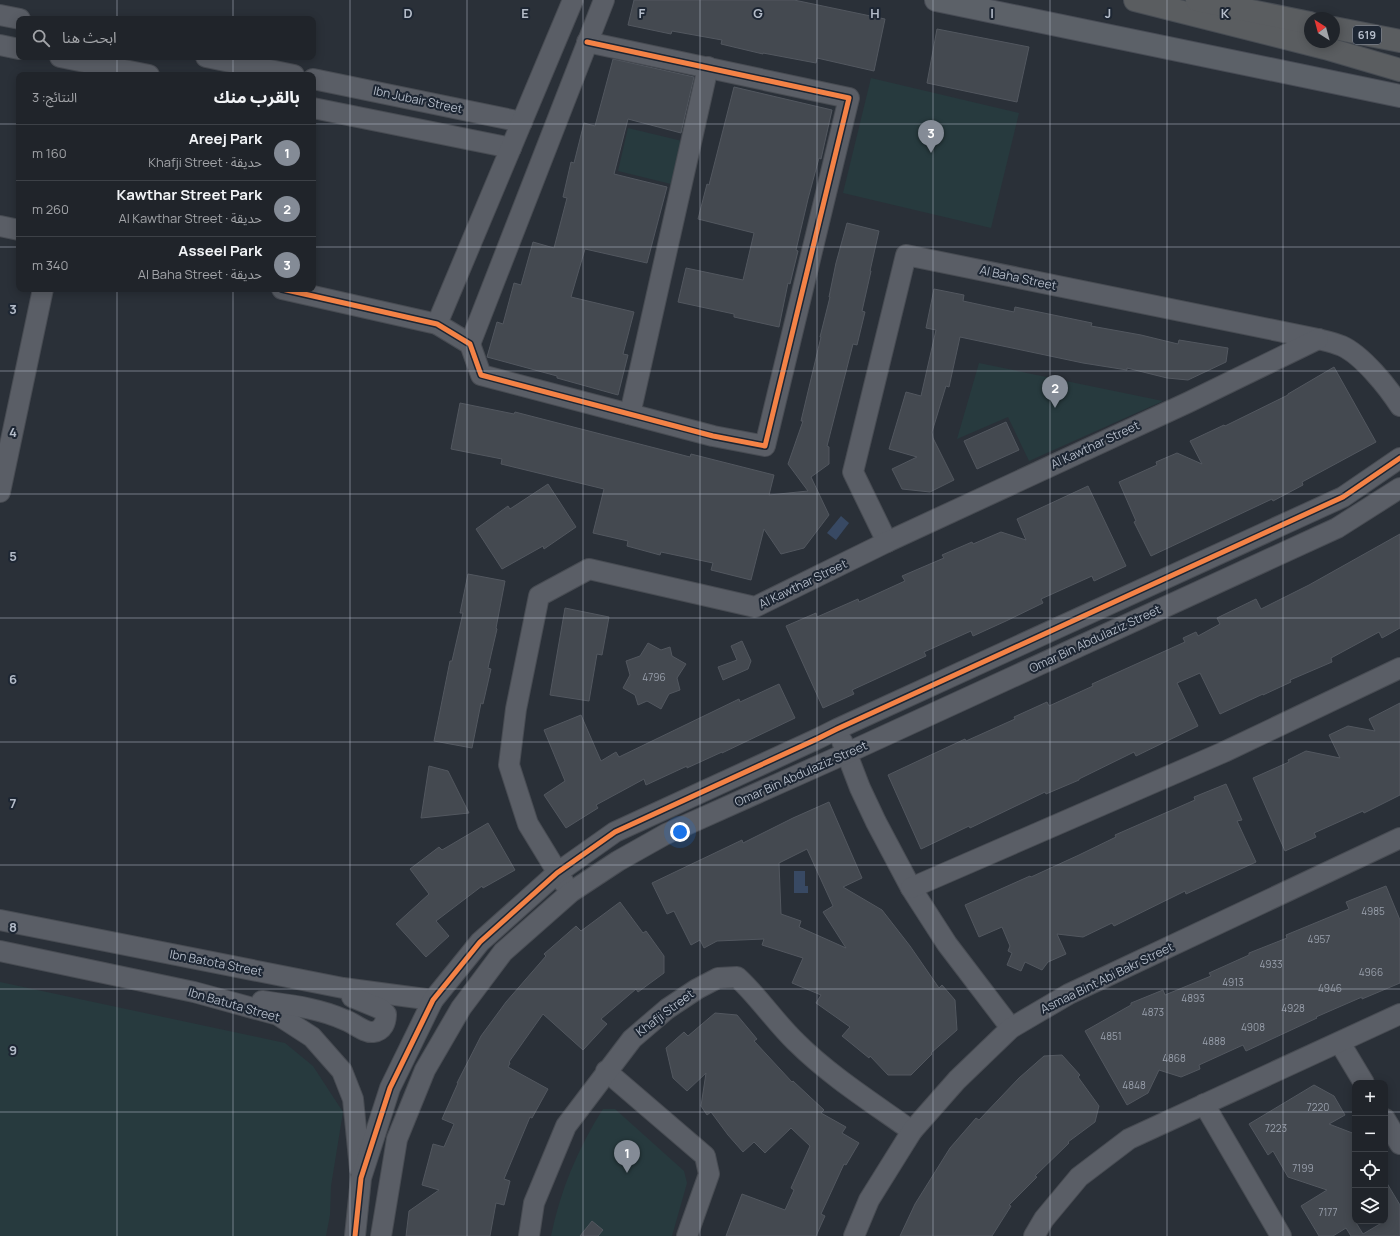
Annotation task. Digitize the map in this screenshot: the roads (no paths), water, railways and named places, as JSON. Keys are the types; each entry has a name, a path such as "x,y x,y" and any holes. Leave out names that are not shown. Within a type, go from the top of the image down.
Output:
{"highway":[{"path":"1134,0 1325,48 1400,70"},
{"path":"1197,0 1304,22"},
{"name":"619","path":"1340,29 1400,41"}],"main road":[{"path":"936,0 1400,96"}],"street":[{"path":"437,324 573,0"},
{"path":"470,344 604,0"},
{"path":"0,15 16,18"},
{"path":"295,292 437,324 470,344 481,375 713,436 765,446 849,98 587,42"},
{"path":"0,45 16,48"},
{"path":"67,60 89,69 119,72"},
{"path":"221,60 279,72"},
{"path":"630,414 708,67"},
{"name":"Ibn Jubair Street","path":"316,80 522,122"},
{"path":"316,109 511,148"},
{"path":"0,226 16,229"},
{"name":"Al Baha Street","path":"887,542 853,472 906,255 1318,339 1342,346 1358,356 1400,406"},
{"path":"0,492 2,472 42,292"},
{"name":"Al Kawthar Street","path":"570,892 528,824 509,765 516,708 539,596 589,569 755,607 887,542 1189,402 1318,339"},
{"path":"355,1236 360,1178 390,1088 433,1000 480,942 557,873 616,832 1343,497 1400,458"},
{"name":"Omar Bin Abdulaziz Street","path":"381,1236 397,1139 425,1070 461,1008 502,952 570,892 618,861 666,834 847,753 1337,528 1400,488"},
{"path":"911,888 1224,752 1400,668"},
{"path":"837,729 860,788 911,888 947,944 1011,1028"},
{"name":"Asmaa Bint Abi Bakr Street","path":"854,1236 869,1200 912,1131 957,1080 1011,1028 1069,994 1400,838"},
{"name":"Ibn Batota Street","path":"0,920 343,988 433,1000"},
{"name":"Ibn Batuta Street","path":"0,951 194,992 278,1015 312,1037 342,1071 352,1099 360,1178"},
{"name":"Khafji Street","path":"529,1236 534,1203 566,1126 606,1071 632,1039 667,1009 696,989 718,978 737,977 746,985 796,1043 830,1072 912,1131"},
{"path":"194,992 298,1006 347,1020 360,1028 372,1032 379,1030 383,1026 386,1019 386,1014 381,1008 316,983"},
{"path":"1034,1236 1044,1219 1079,1177 1129,1139 1340,1043 1400,1014"},
{"path":"1340,1043 1362,1080"},
{"path":"606,1071 705,1156 709,1174 687,1236"},
{"path":"1204,1104 1281,1236"},
{"path":"1388,1124 1400,1144"}],"water":[{"path":"841,516 849,523 836,540 827,533"},
{"path":"794,871 805,871 805,886 808,886 808,893 794,893"}],"place":[{"name":"Asseel Park","path":"931,153"},
{"name":"Kawthar Street Park","path":"1055,408"},
{"name":"Areej Park","path":"627,1173"}]}
